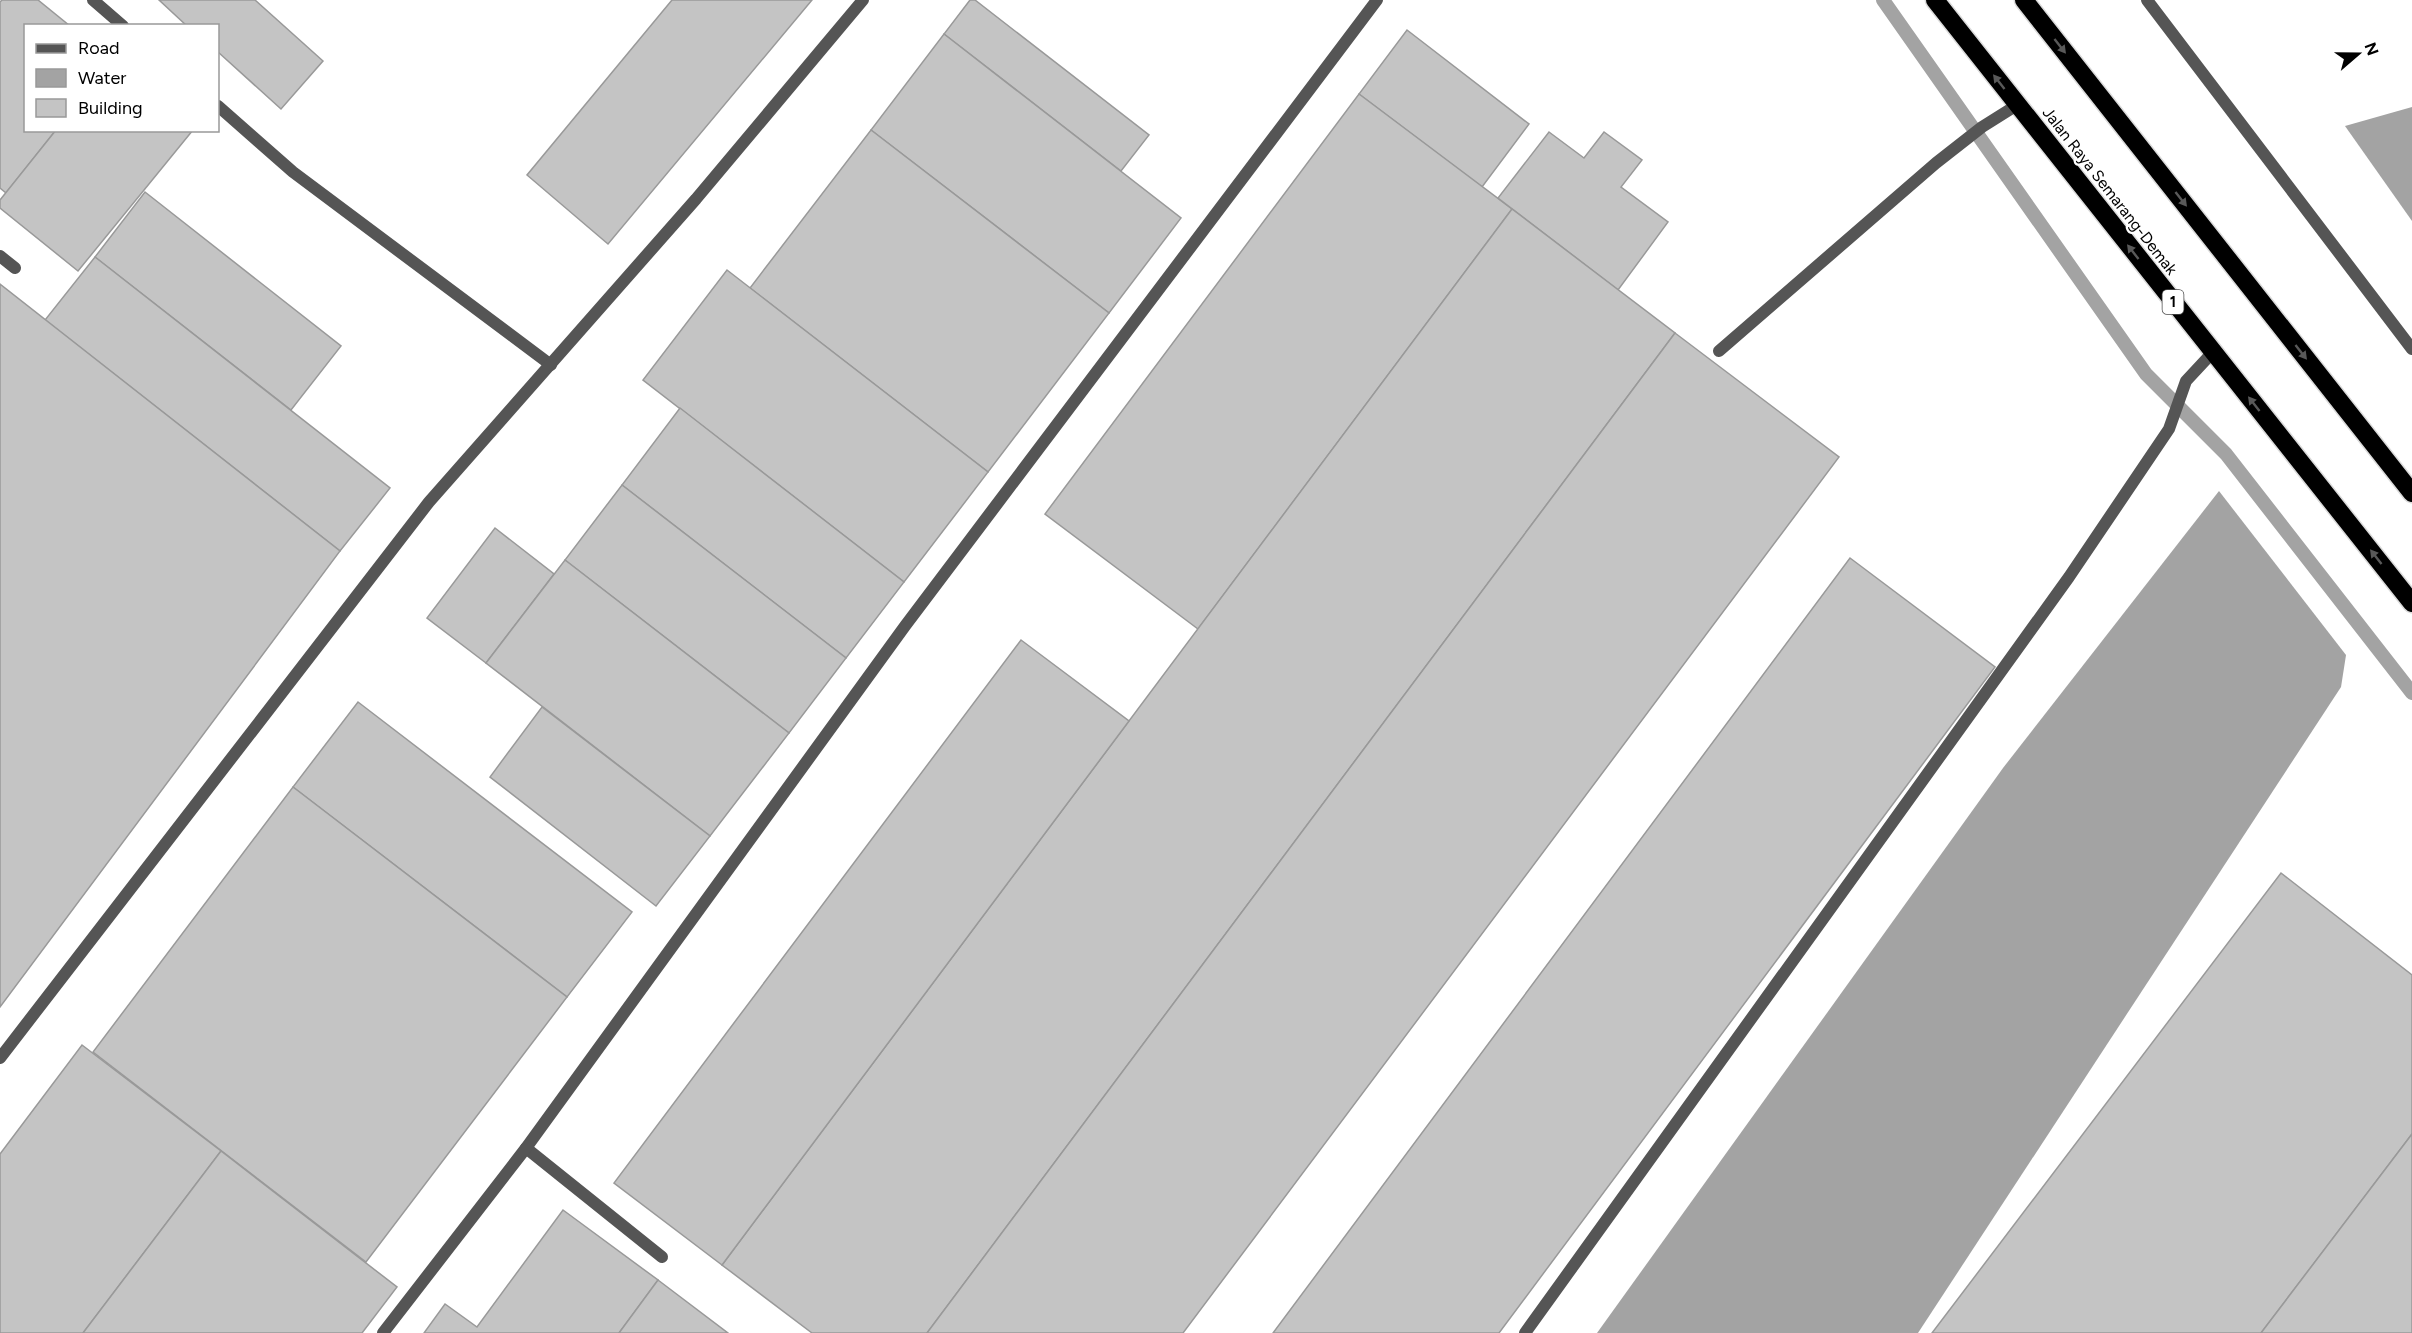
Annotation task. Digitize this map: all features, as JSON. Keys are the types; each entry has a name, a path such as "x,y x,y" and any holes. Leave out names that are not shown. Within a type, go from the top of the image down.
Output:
{"highway":[{"name":"Jalan Raya Semarang-Demak","path":"1935,0 2412,603"},
{"path":"2024,0 2412,493"}],"street":[{"path":"93,0 121,24"},
{"path":"0,1058 429,502 696,199 863,0"},
{"path":"383,1333 526,1148 904,626 1377,0"},
{"path":"2147,0 2412,349"},
{"path":"1719,351 1936,163 1982,127 2017,105"},
{"path":"219,107 293,172 550,365"},
{"path":"0,256 15,268"},
{"path":"1525,1333 2069,577 2169,429 2186,381 2213,352"},
{"path":"526,1148 662,1257"}],"water":[{"path":"2412,107 2412,221 2345,126"},
{"path":"2219,491 2346,655 2341,687 1918,1333 1597,1333 2003,768"}],"building":[{"path":"2,0 38,0 68,24 24,24 24,132 54,132 6,193 0,188 0,2"},
{"path":"159,0 255,0 323,61 281,109 219,53 219,24 185,24"},
{"path":"672,0 812,0 608,244 527,175"},
{"path":"970,0 975,0 1149,135 1121,171 944,34"},
{"path":"1407,30 1529,124 1482,187 1359,94"},
{"path":"944,34 1181,218 1109,313 871,130"},
{"path":"1359,94 1512,209 1198,629 1045,514"},
{"path":"871,130 1109,313 988,472 750,288"},
{"path":"54,132 191,132 78,271 0,208 0,200"},
{"path":"1549,132 1584,158 1604,132 1642,160 1621,187 1668,222 1618,290 1498,198"},
{"path":"145,192 341,346 291,410 95,257"},
{"path":"1512,209 1675,333 927,1333 812,1333 722,1265"},
{"path":"95,257 390,488 340,551 45,320"},
{"path":"727,270 988,472 904,582 643,380"},
{"path":"0,284 340,551 0,1007"},
{"path":"1675,333 1839,457 1183,1333 927,1333"},
{"path":"680,408 904,582 846,658 622,485"},
{"path":"622,485 846,658 789,733 565,560"},
{"path":"495,528 554,574 486,663 427,618"},
{"path":"1850,558 1995,667 1499,1333 1273,1333"},
{"path":"565,560 789,733 710,836 486,663"},
{"path":"1021,640 1129,721 722,1265 614,1183"},
{"path":"358,702 632,912 567,997 293,787"},
{"path":"542,707 710,836 656,906 490,777"},
{"path":"293,787 567,997 366,1262 93,1052"},
{"path":"2281,873 2412,975 2412,1134 2261,1333 1932,1333"},
{"path":"82,1045 221,1151 83,1333 0,1333 0,1154"},
{"path":"2412,1134 2412,1333 2261,1333"},
{"path":"221,1151 397,1287 362,1333 83,1333"},
{"path":"563,1210 658,1280 619,1333 424,1333 445,1304 477,1327"},
{"path":"658,1280 728,1333 619,1333"}],"waterway":[{"path":"1883,0 2146,374 2226,454 2412,693"}]}
